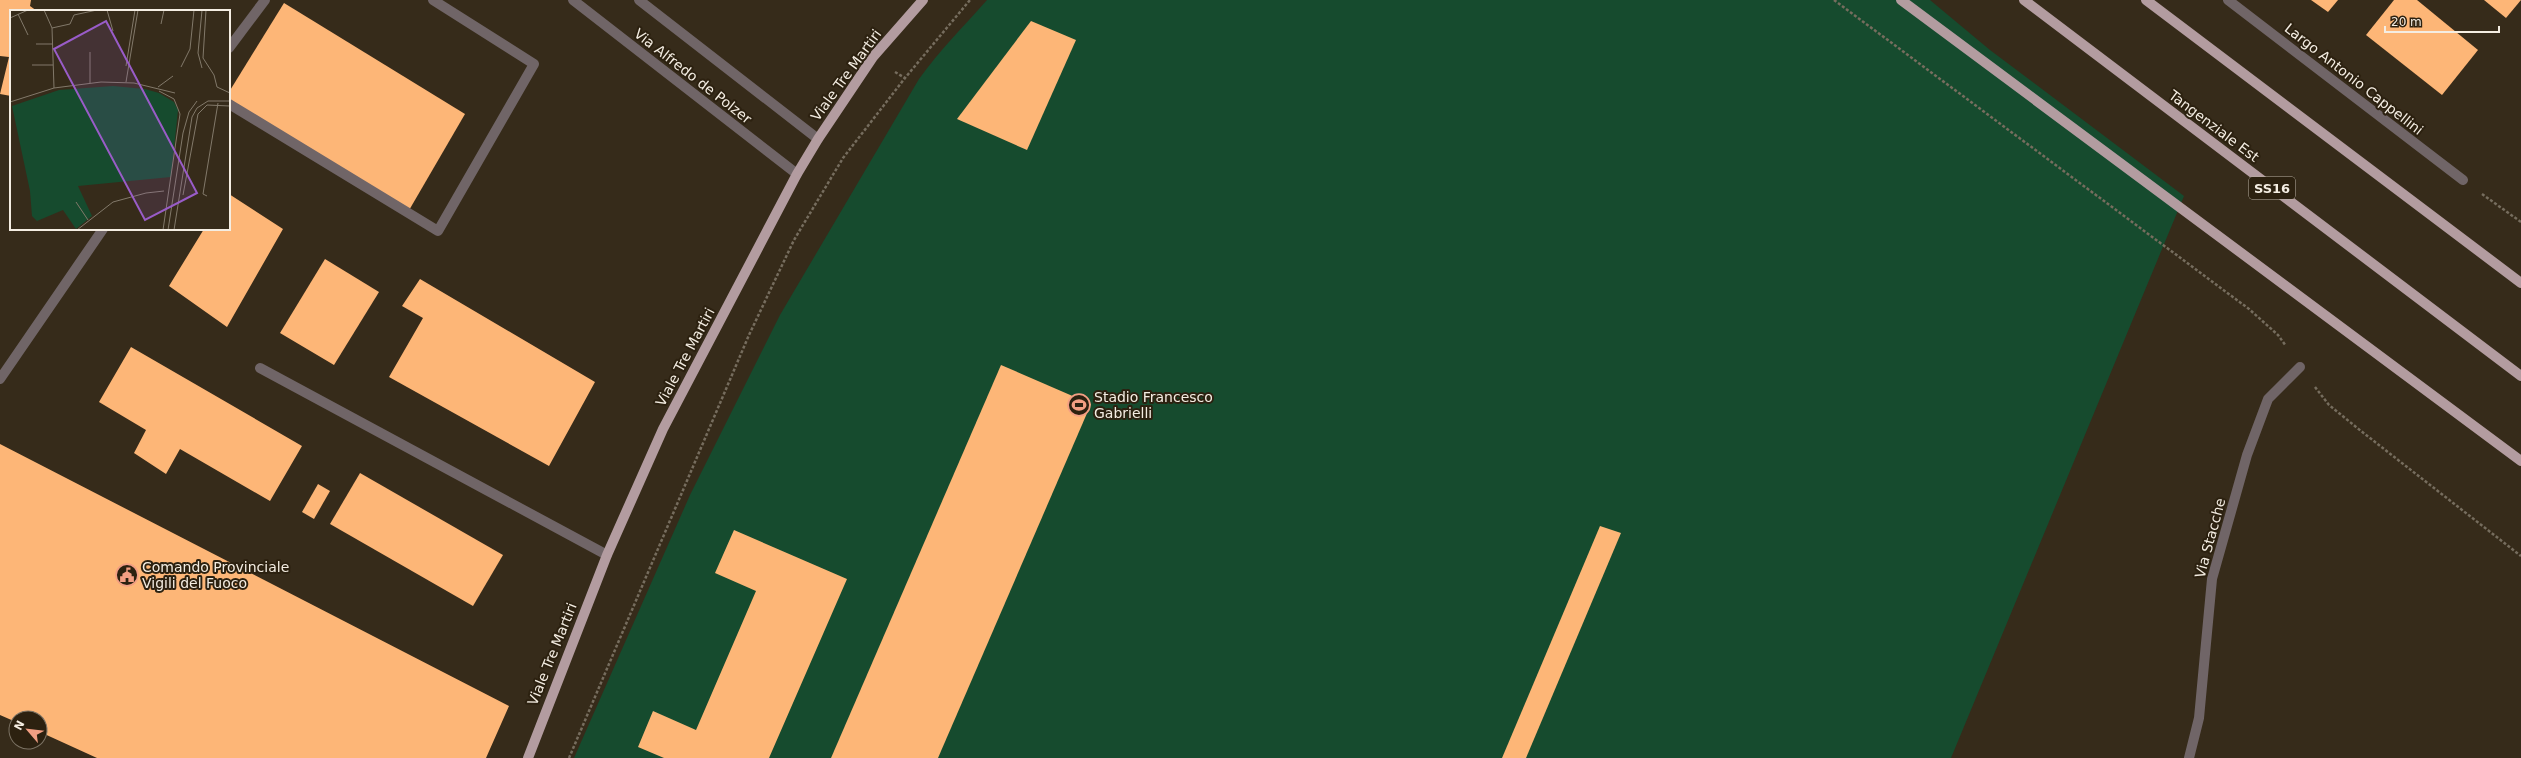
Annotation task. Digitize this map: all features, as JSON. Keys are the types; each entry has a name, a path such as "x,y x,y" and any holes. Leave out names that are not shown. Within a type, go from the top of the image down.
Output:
{"main road":[{"name":"Viale Tre Martiri","path":"528,758 607,555 663,429 797,174 818,139 873,57 923,0"},
{"path":"1901,0 2521,461"},
{"name":"Tangenziale Est","path":"2024,0 2521,376"},
{"path":"2146,0 2521,283"}],"street":[{"path":"230,47 264,0"},
{"path":"230,105 438,231 534,64 433,0"},
{"name":"Via Alfredo de Polzer","path":"573,0 797,174"},
{"name":"Via Alfredo de Polzer","path":"638,0 818,139"},
{"name":"Largo Antonio Cappellini","path":"2228,0 2463,180"},
{"path":"0,379 102,230"},
{"name":"Via Stacche","path":"2189,758 2199,718 2214,571 2247,455 2268,399 2300,367"},
{"path":"260,368 607,555"}],"path":[{"path":"569,758 749,335 794,240 844,158 905,78 970,0"},
{"path":"1834,0 2249,309 2278,335 2300,367 2329,404 2521,556"},
{"path":"873,57 905,78"},
{"path":"2463,180 2521,222"}],"green space":[{"path":"987,0 1930,0 1990,50 2184,196 1951,758 574,758 690,495 780,315 919,79 943,49"}],"building":[{"path":"0,0 31,0 30,6 36,10 10,10 10,96 0,94 9,57 0,56"},
{"path":"2311,0 2338,0 2328,12"},
{"path":"2394,0 2417,0 2478,50 2442,95 2366,35"},
{"path":"2484,0 2521,0 2506,18"},
{"path":"284,3 465,114 408,212 230,102 230,90"},
{"path":"1031,21 1076,40 1027,150 957,119"},
{"path":"230,195 283,229 227,327 169,286 203,230 230,230"},
{"path":"325,259 379,292 334,365 280,333"},
{"path":"420,279 595,382 549,466 389,377 423,318 402,306"},
{"path":"131,347 302,446 270,501 180,449 166,474 134,453 146,430 99,402"},
{"path":"1001,365 1091,404 938,758 831,758"},
{"name":"Comando Provinciale Vigili del Fuoco","path":"0,444 509,706 486,758 97,758 48,736 48,710 8,710 8,718 0,715"},
{"path":"360,473 503,555 473,606 330,524"},
{"path":"318,484 330,491 314,519 302,512"},
{"path":"1600,526 1621,533 1526,758 1502,758"},
{"path":"734,530 847,579 769,758 664,758 638,747 653,711 696,730 756,591 715,573"}],"place":[{"name":"Stadio Francesco Gabrielli","path":"1079,405"},
{"name":"Comando Provinciale Vigili del Fuoco","path":"127,575"}]}
